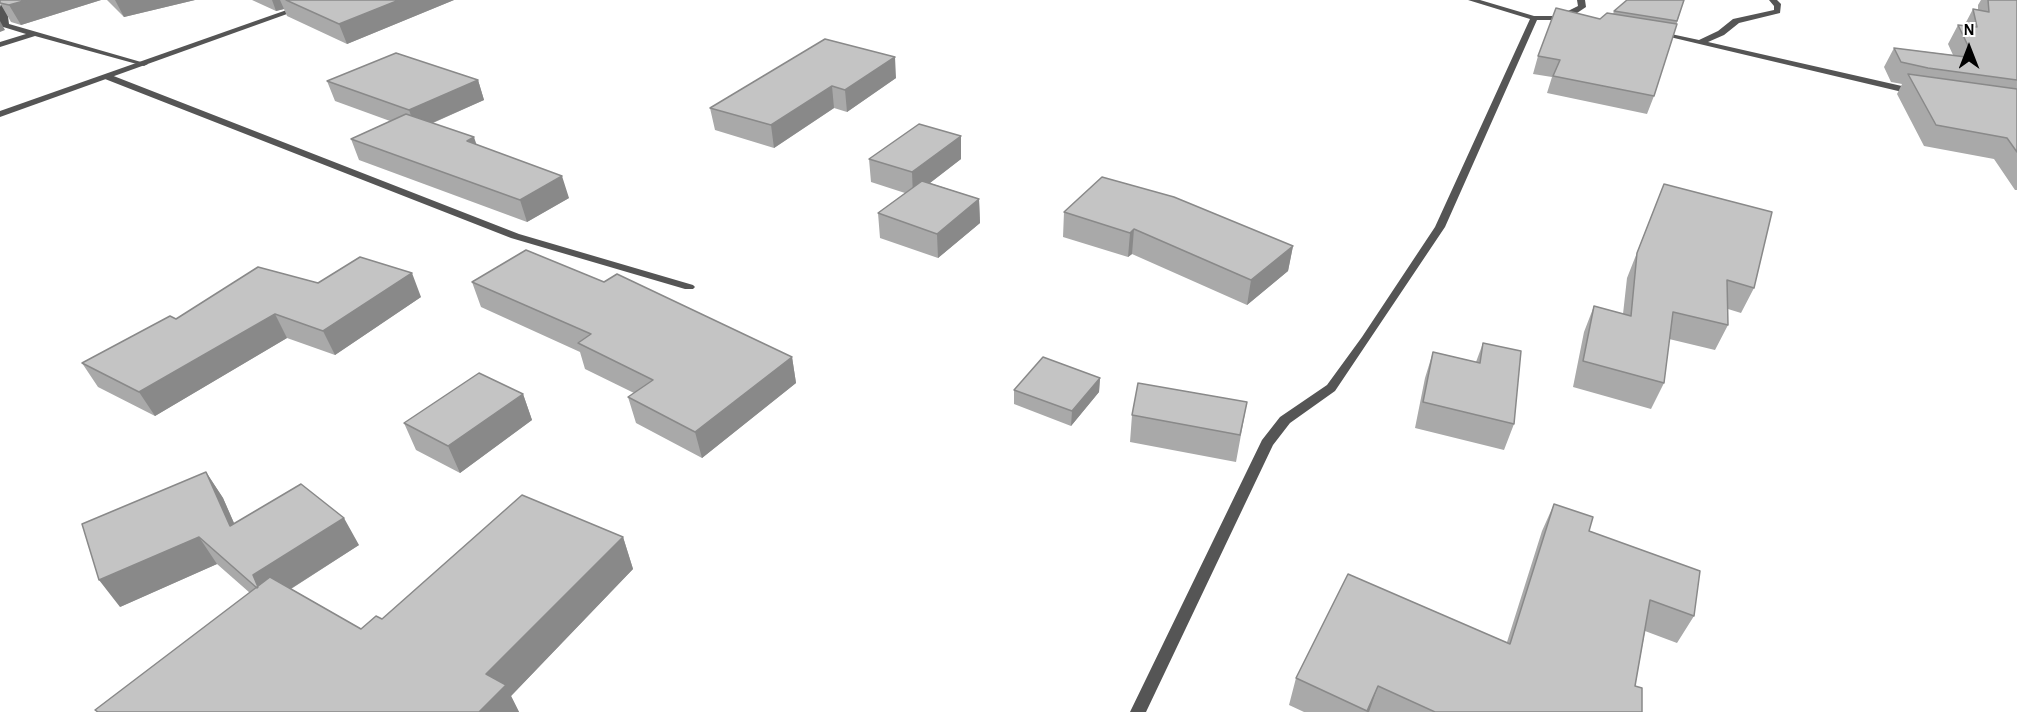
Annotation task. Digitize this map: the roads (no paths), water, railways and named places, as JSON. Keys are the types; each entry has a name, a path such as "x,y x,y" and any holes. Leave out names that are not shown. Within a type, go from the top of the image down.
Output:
{"street":[{"path":"6,0 2,25 38,33 144,64"},
{"path":"0,114 322,0"},
{"path":"1472,0 1534,18 1579,21"},
{"path":"1556,18 1582,7 1581,0"},
{"path":"1702,42 1721,33 1736,21 1777,11 1778,6 1773,0"},
{"path":"1138,712 1267,443 1285,420 1331,388 1440,228 1534,18"},
{"path":"1646,32 1702,42 1835,75 1928,94"},
{"path":"0,45 38,33"},
{"path":"108,77 515,236 689,287"}]}
